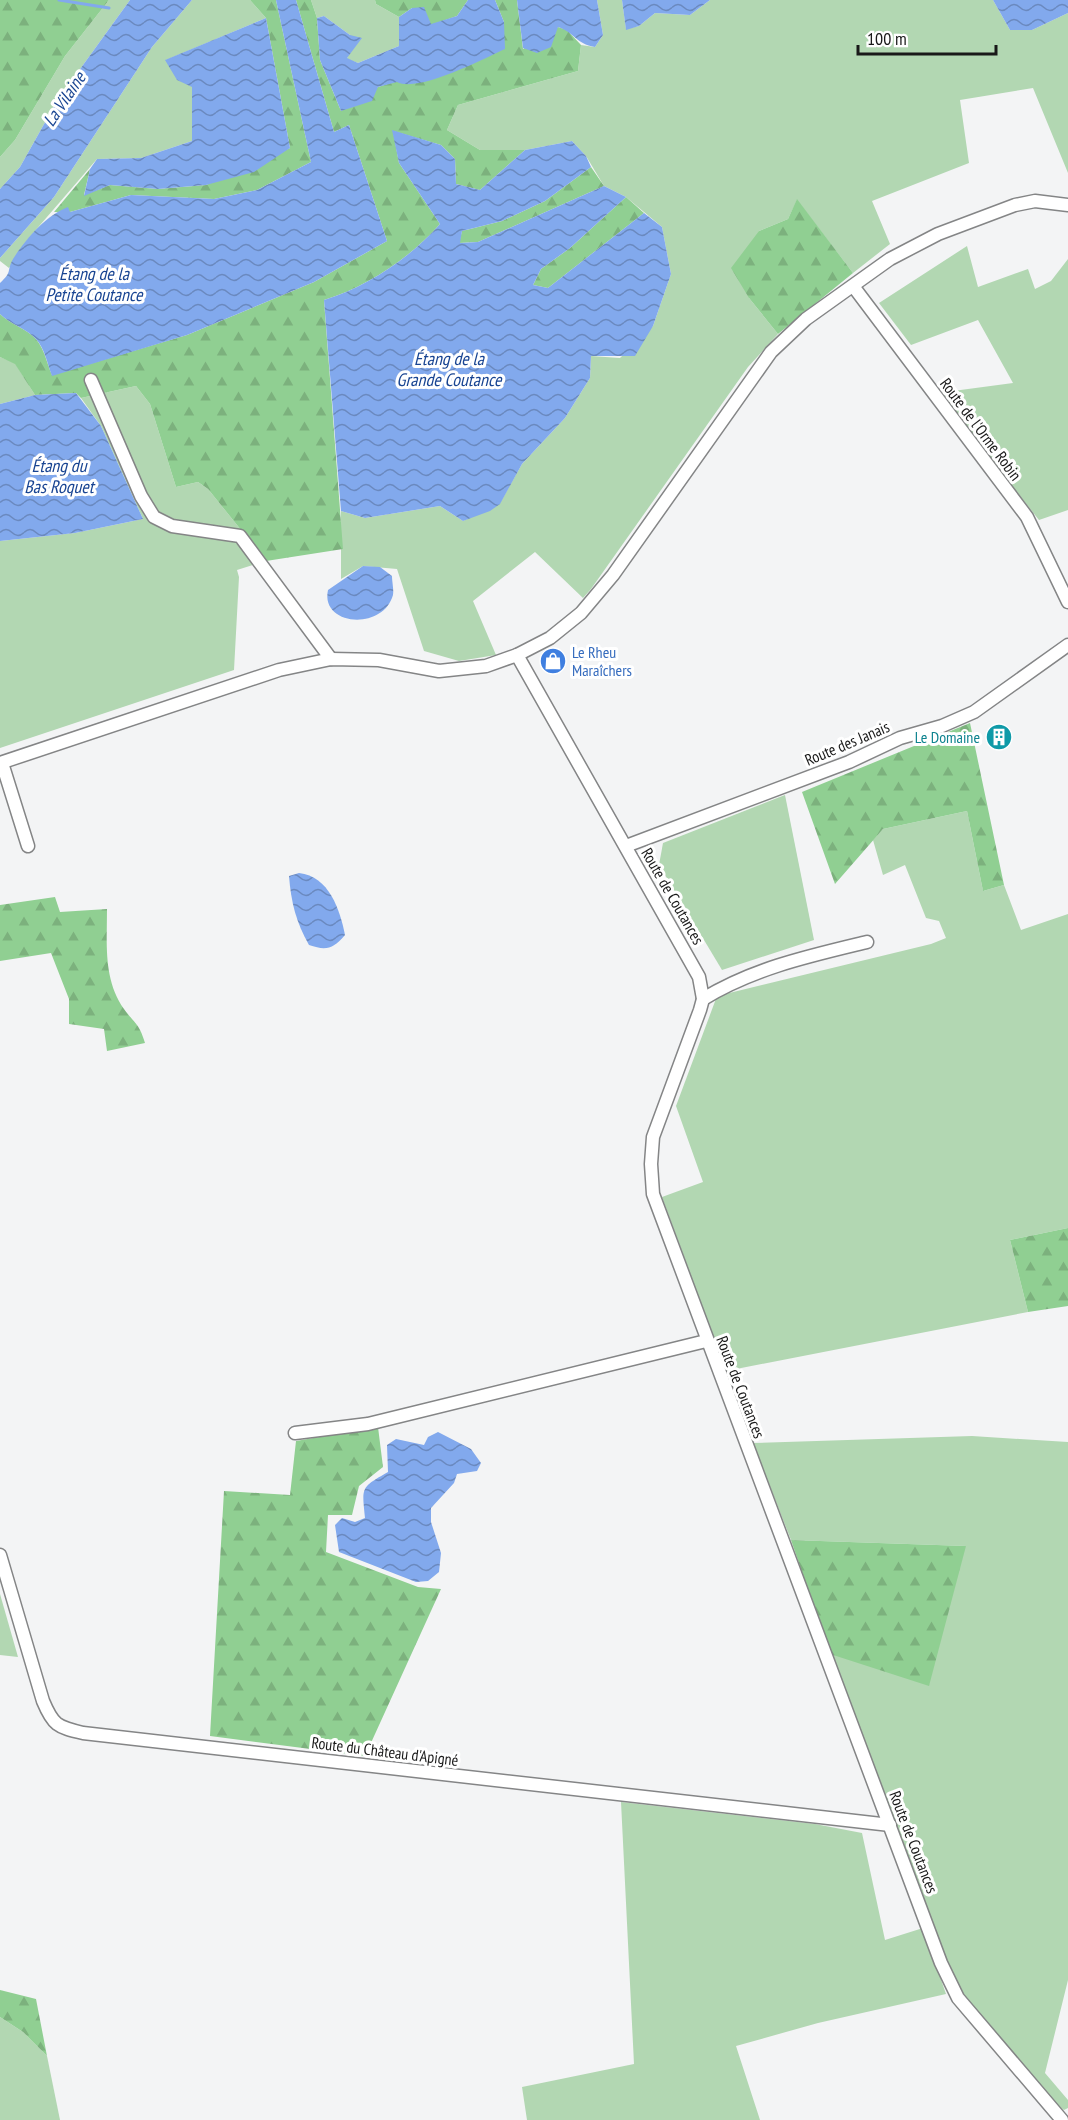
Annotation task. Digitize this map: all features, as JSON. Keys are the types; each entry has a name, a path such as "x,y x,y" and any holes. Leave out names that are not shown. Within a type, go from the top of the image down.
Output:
{"street":[{"path":"28,846 1,763 242,682 331,659 380,660 439,671 486,666 517,655 550,638 581,614 614,575 771,352 806,319 890,259 938,234 1015,205 1035,201 1068,205"},
{"name":"Route de l'Orme Robin","path":"853,286 1027,517 1068,602"},
{"path":"91,380 141,496 154,517 172,526 240,536 331,659"},
{"name":"Route des Janais","path":"626,846 849,762 900,738 942,726 974,712 1068,645"},
{"name":"Route de Coutances","path":"517,655 699,978 703,999 654,1137 651,1164 653,1194 706,1341 941,1963 958,1998 1062,2120"},
{"path":"703,999 752,973 789,960 867,942"},
{"path":"295,1433 368,1424 706,1341"},
{"name":"Route du Château d'Apigné","path":"0,1555 43,1701 51,1720 61,1728 890,1825"},
{"path":"1062,2120 1068,2117"}],"green space":[{"path":"0,0 109,0 65,56 15,140 0,157"},
{"path":"109,0 130,0 57,101 20,167 0,189 0,157 15,140 65,56"},
{"path":"192,0 250,0 266,18 166,60 192,86 192,141 141,158 97,159 28,239 9,268 0,261 0,258 54,197 152,47"},
{"path":"250,0 276,0 311,162 257,190 214,199 131,195 70,212 54,212 90,169 84,195 110,185 158,189 206,185 290,148 266,18"},
{"path":"296,0 311,0 317,18 320,60 341,111 378,87 397,81 504,22 495,0 517,0 523,49 558,27 567,30 581,45 578,71 458,105 447,130 480,150 525,150 480,190 456,184 455,159 441,145 393,131 399,163 440,224 387,270 356,287 324,300 343,549 266,561 208,489 198,482 176,487 150,404 136,386 81,398 76,393 35,395 15,364 0,357 0,314 36,339 44,352 52,375 187,335 314,282 387,241 349,125 334,132"},
{"path":"311,0 375,0 376,4 399,17 399,46 358,63 347,59 350,35 324,16 317,18"},
{"path":"375,0 468,0 457,16 431,25 412,8 399,17 376,4"},
{"path":"597,0 622,0 626,29 639,26 655,13 690,15 710,0 993,0 1010,30 1032,30 1068,13 1068,173 1033,88 960,100 969,163 872,201 890,244 853,273 797,200 788,219 759,231 749,298 778,334 748,367 583,598 535,552 473,601 496,655 459,661 424,651 397,569 363,566 341,579 341,511 365,518 440,506 463,521 500,503 522,464 565,418 590,378 591,356 620,358 653,326 671,274 662,227 626,197 604,186 586,156 572,141 525,150 480,150 447,130 458,105 578,71 581,45 595,47 603,35"},
{"path":"591,167 604,186 478,242 459,243 462,231 502,221 545,201"},
{"path":"626,197 644,213 548,288 533,285 541,269 570,248"},
{"path":"797,199 853,273 778,334 749,298 731,268 759,231 788,219"},
{"path":"967,246 978,287 1028,269 1035,289 1051,281 1068,259 1068,510 1039,520 938,393 1013,383 978,320 911,345 879,303"},
{"path":"0,357 15,363 35,395 0,404"},
{"path":"136,386 150,404 176,487 198,482 208,489 266,561 237,570 239,577 234,670 0,748 0,541 75,533 143,519 101,426 81,398"},
{"path":"970,723 1004,885 983,891 967,811 883,829 835,884 802,792"},
{"path":"785,795 814,940 722,970 659,865 663,843"},
{"path":"967,811 983,891 1004,885 1021,930 1068,914 1068,1228 1010,1240 1028,1312 726,1371 662,1197 703,1182 676,1106 717,996 931,944 946,938 939,921 926,918 905,865 883,875 873,840 883,829"},
{"path":"55,897 60,912 107,909 107,948 112,986 124,1009 139,1027 145,1043 107,1051 104,1029 69,1024 69,999 51,953 0,961 0,905"},
{"path":"1068,1228 1068,1306 1028,1312 1010,1240"},
{"path":"378,1427 383,1467 359,1486 352,1515 328,1515 326,1552 418,1587 441,1589 365,1756 210,1736 224,1491 290,1495 296,1441"},
{"path":"972,1436 1068,1442 1068,1980 1045,2073 1068,2100 1068,2108 1064,2110 1034,2083 1003,2048 974,2010 952,1975 830,1654 966,1546 791,1540 753,1443"},
{"path":"791,1540 966,1546 929,1686 830,1654"},
{"path":"0,1594 18,1657 0,1655"},
{"path":"621,1802 815,1824 862,1833 885,1940 923,1928 946,1994 818,2023 736,2046 760,2120 527,2120 522,2087 634,2064"},
{"path":"0,1990 36,1999 47,2056 23,2032 0,2017"},
{"path":"0,2017 23,2032 47,2056 60,2120 0,2120"}],"water":[{"name":"La Vilaine","path":"130,0 192,0 152,47 54,197 0,258 0,189 20,167 57,101"},
{"name":"Étang de la Petite Coutance","path":"276,0 296,0 334,132 349,125 387,241 314,282 187,335 52,376 44,352 36,339 0,314 0,283 8,274 18,251 44,222 68,207 70,212 131,195 214,199 257,190 311,162"},
{"path":"468,0 495,0 504,22 505,49 435,79 420,83 397,82 378,87 372,101 341,111 320,60 317,18 324,16 350,35 362,38 347,58 358,63 399,46 399,17 412,8 424,7 431,24 457,16"},
{"path":"517,0 597,0 603,35 595,47 583,43 558,27 551,47 537,53 523,48"},
{"path":"622,0 710,0 690,15 655,13 639,26 626,30"},
{"path":"993,0 1068,0 1068,13 1032,30 1010,30"},
{"path":"266,18 290,148 254,172 206,185 158,189 110,185 84,196 90,169 97,159 141,158 192,141 192,87 177,80 165,60"},
{"name":"Étang de la Grande Coutance","path":"392,130 441,145 455,159 456,184 480,190 525,150 572,141 586,156 591,167 545,201 502,221 462,231 460,243 478,242 604,186 626,197 570,248 541,269 533,285 548,288 644,213 662,227 671,274 653,326 635,356 591,356 590,378 565,418 522,464 500,504 490,511 463,521 440,506 365,518 341,511 324,300 356,287 387,270 440,224 399,163"},
{"name":"Étang du Bas Roquet","path":"76,393 101,426 143,519 75,533 0,541 0,404 35,395"},
{"path":"363,566 380,567 392,576 393,595 387,607 378,614 366,619 354,620 342,617 333,611 328,602 328,590"},
{"path":"299,873 318,880 325,887 340,915 345,935 329,948 309,945 304,936 295,912 289,876"},
{"path":"438,1432 471,1449 481,1463 477,1471 457,1474 454,1483 431,1508 431,1522 441,1553 439,1572 428,1581 416,1582 339,1552 335,1525 342,1518 355,1522 365,1518 363,1500 365,1489 388,1472 387,1445 396,1439 424,1445 428,1437"}],"waterway":[{"path":"59,0 109,8"}],"place":[{"name":"Le Rheu Maraîchers","path":"553,661"},
{"name":"Le Domaine","path":"999,737"}]}
